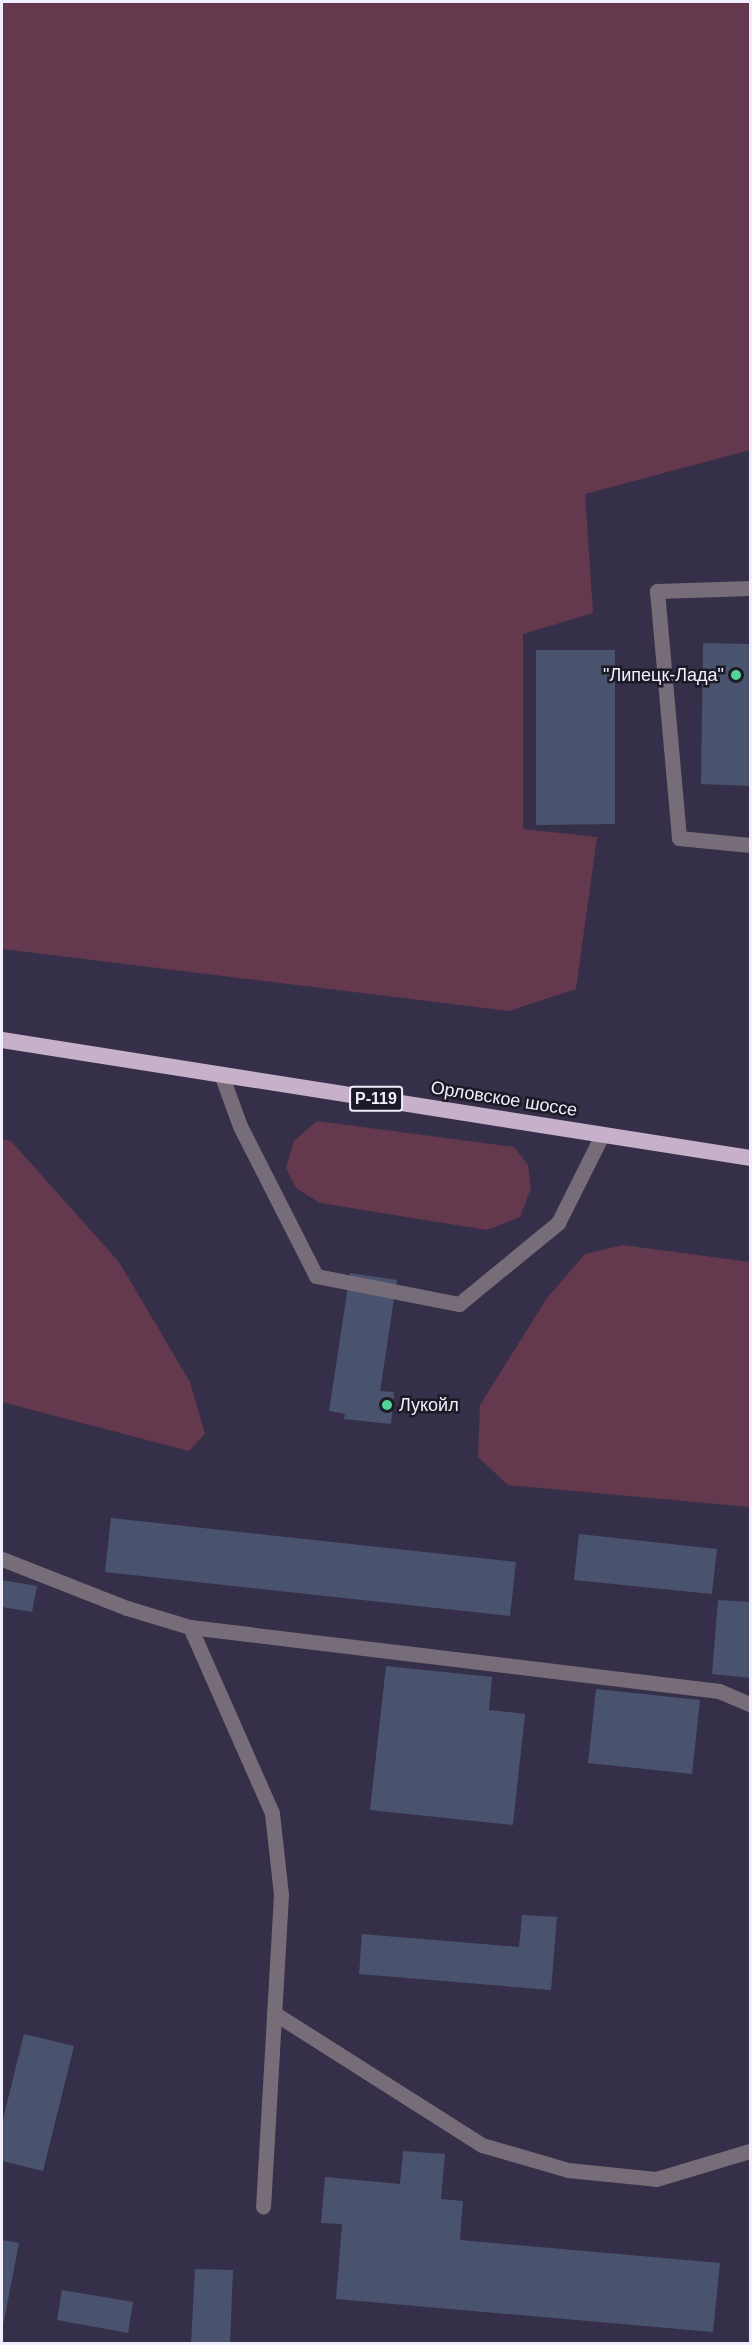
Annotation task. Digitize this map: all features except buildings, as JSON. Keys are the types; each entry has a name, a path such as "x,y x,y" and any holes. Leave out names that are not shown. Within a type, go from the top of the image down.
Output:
{"highway":[{"name":"Орловское шоссе","path":"2,1040 750,1158"}],"lane":[{"path":"750,588 657,591 679,838 750,845"},
{"path":"221,1074 240,1126 316,1276 459,1304 558,1223 602,1135"},
{"path":"2,1559 127,1608 190,1627 719,1691 750,1704"},
{"path":"190,1627 272,1813 281,1895 263,2206"},
{"path":"274,2013 482,2145 568,2170 656,2179 750,2151"}],"shaded area":[{"path":"2,2 750,2 750,450 585,494 593,613 523,634 523,829 597,837 576,989 509,1011 2,949"},
{"path":"317,1121 514,1147 528,1165 531,1188 520,1217 487,1230 320,1203 296,1188 286,1168 294,1141"},
{"path":"2,1139 11,1141 119,1262 190,1382 205,1434 189,1451 2,1402"},
{"path":"623,1245 750,1262 750,1507 508,1485 478,1457 480,1405 547,1298 585,1254"}],"place":[{"name":"\"Липецк-Лада\"","path":"736,675"},
{"name":"Лукойл","path":"387,1405"}]}
